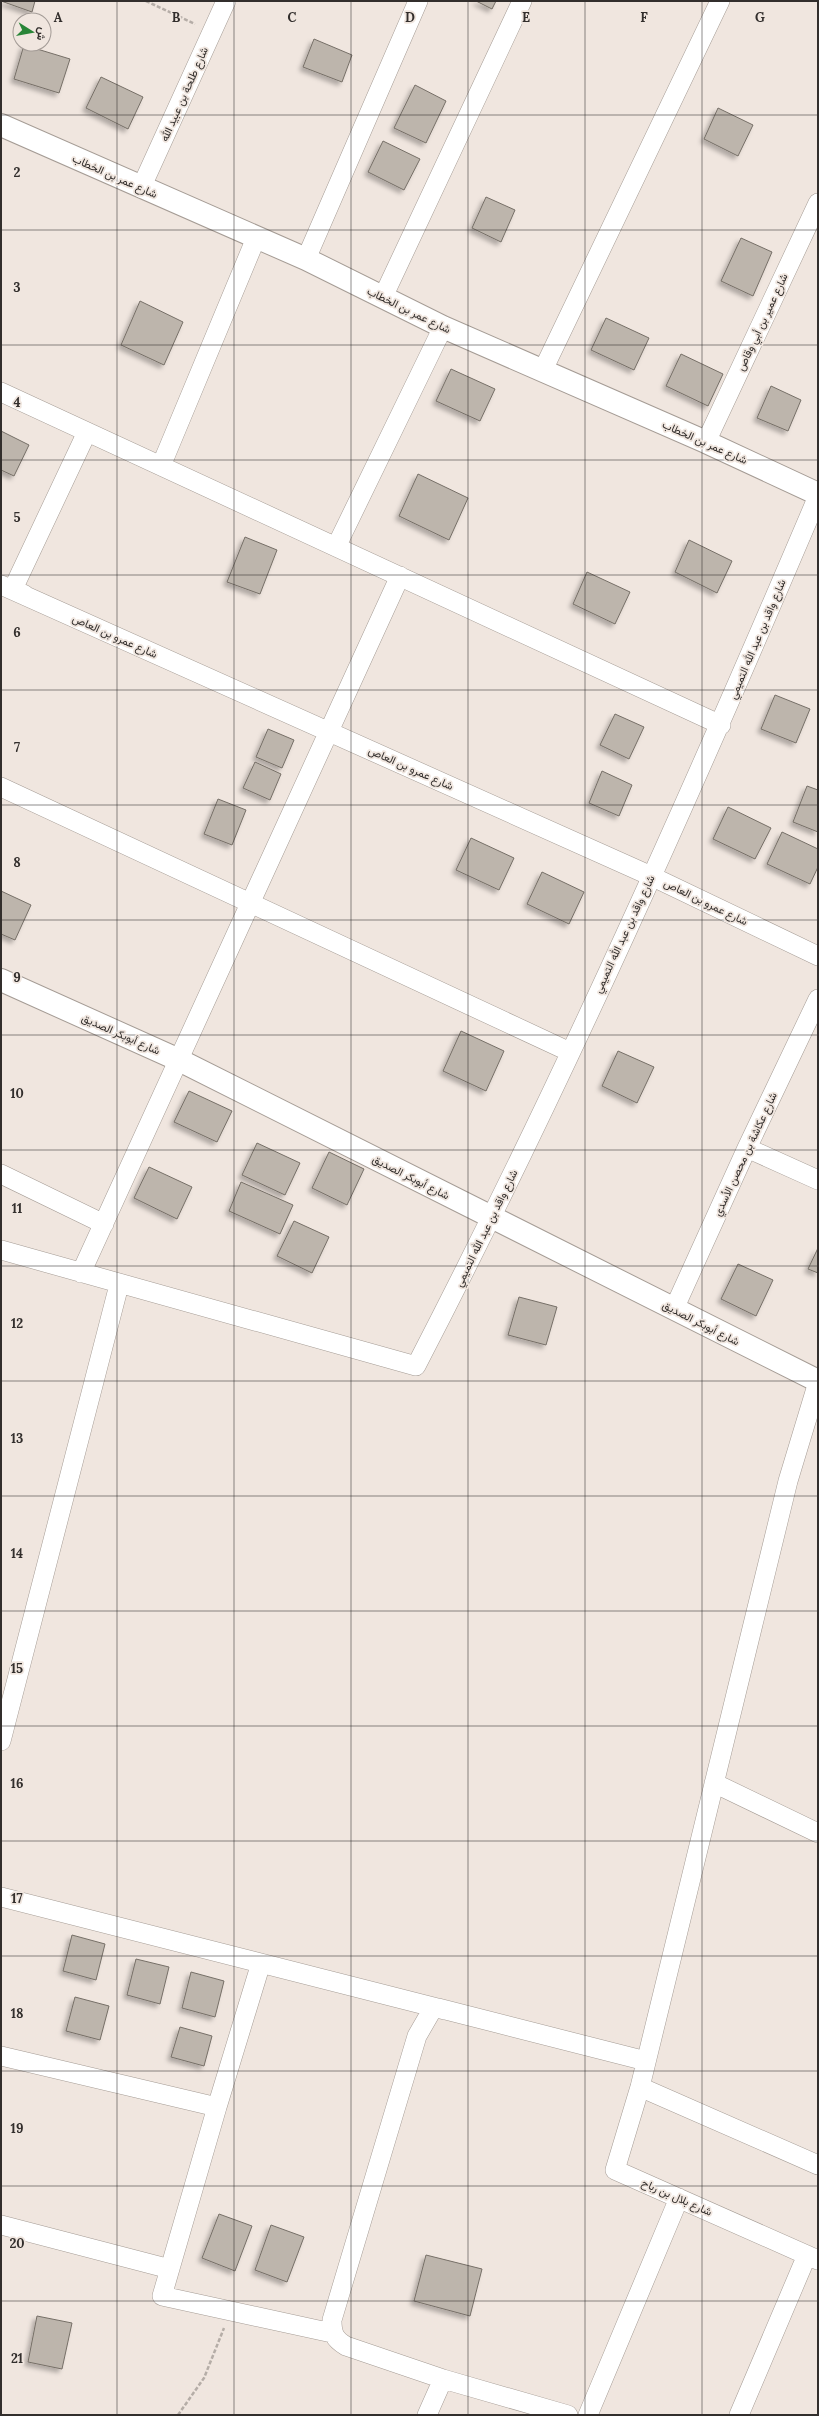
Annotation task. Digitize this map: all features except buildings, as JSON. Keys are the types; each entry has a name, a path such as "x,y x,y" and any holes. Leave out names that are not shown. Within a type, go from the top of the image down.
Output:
{"street":[{"name":"شارع طلحة بن عبيد الله","path":"141,188 226,1"},
{"path":"306,259 418,1"},
{"path":"383,297 522,1"},
{"path":"543,370 720,1"},
{"name":"شارع عمر بن الخطاب","path":"1,125 141,188 306,259 443,327 706,442 818,495"},
{"name":"شارع عمير بن أبي وقاص","path":"706,442 818,203"},
{"path":"161,466 256,238"},
{"path":"336,546 443,327"},
{"path":"1,392 721,724"},
{"path":"87,432 13,589 329,731"},
{"name":"شارع واقد بن عبد الله التميمي","path":"119,1285 416,1366 492,1218 570,1052 721,724 818,495"},
{"path":"81,1273 400,576"},
{"name":"شارع عمرو بن العاص","path":"1,585 651,876 818,956"},
{"path":"1,787 250,905 570,1052"},
{"name":"شارع أبوبكر الصديق","path":"1,980 179,1060 818,1382"},
{"name":"شارع عكاشة بن محصن الأسدي","path":"674,1309 747,1148 818,999"},
{"path":"747,1148 818,1180"},
{"path":"1,1174 104,1224"},
{"path":"1,1250 119,1285 1,1741"},
{"path":"818,1382 788,1481 640,2087 818,2165"},
{"path":"714,1783 818,1833"},
{"path":"1,1897 646,2061"},
{"path":"261,1962 217,2106 162,2296 332,2333"},
{"path":"472,2017 438,2008 432,2010 417,2036 332,2320 332,2333 337,2341 346,2346 443,2379 568,2415"},
{"path":"1,2056 217,2106"},
{"name":"شارع بلال بن رباح","path":"640,2087 615,2170 812,2257"},
{"path":"588,2415 678,2198"},
{"path":"1,2225 170,2269"},
{"path":"739,2415 812,2257"},
{"path":"427,2415 443,2379"}],"path":[{"path":"146,1 212,32"},
{"path":"178,2415 204,2378 231,2311"}]}
